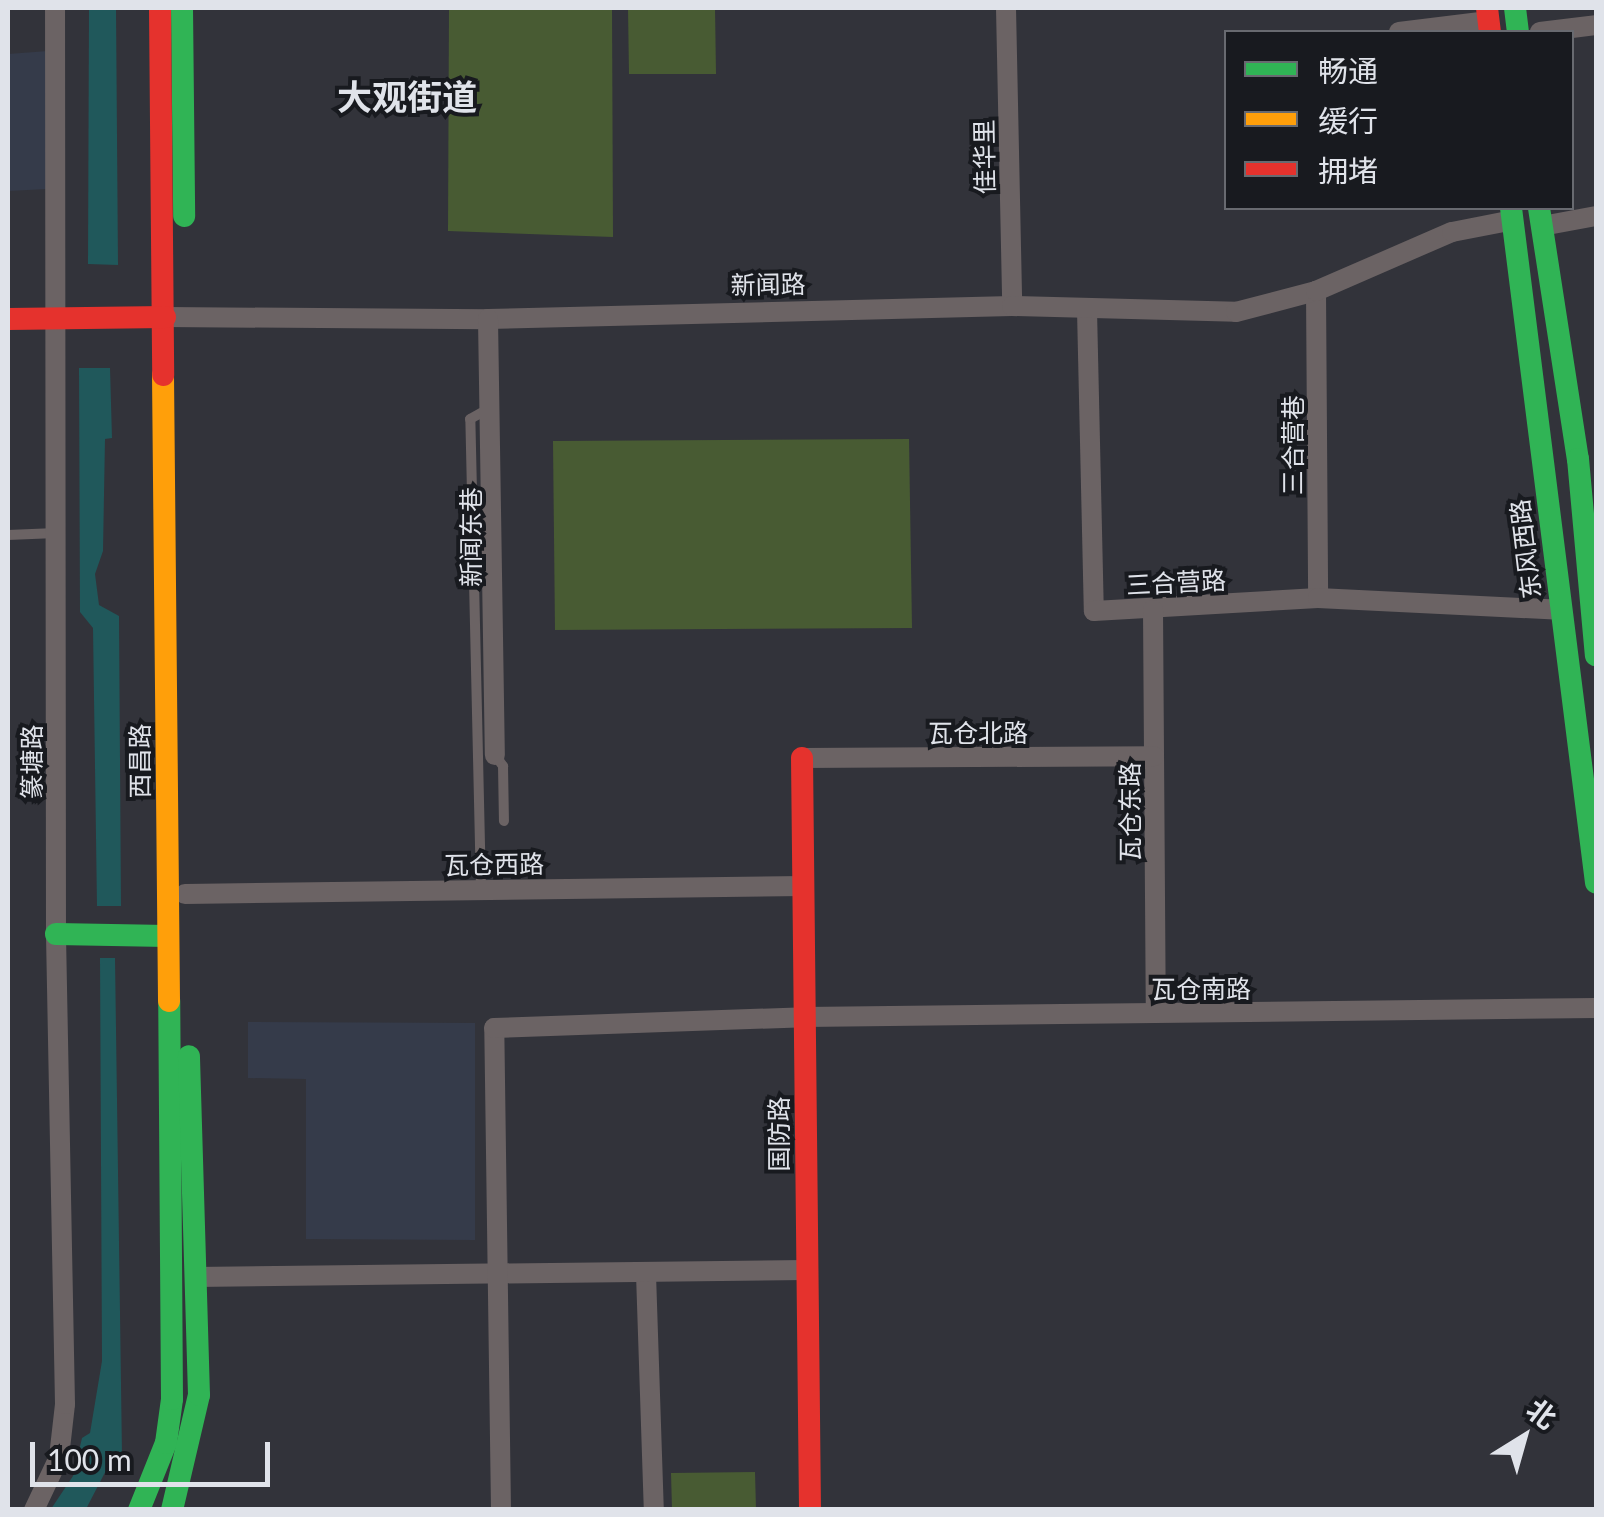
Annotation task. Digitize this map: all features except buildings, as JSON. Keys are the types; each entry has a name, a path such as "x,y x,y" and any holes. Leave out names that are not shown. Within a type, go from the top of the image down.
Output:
{"main road":[{"name":"西昌路","path":"160,8 175,316 184,894 198,1396 192,1444 172,1510"},
{"name":"西昌路","path":"139,1510 166,1443 172,1399 167,936 182,8"},
{"name":"东风西路","path":"1512,214 1596,883"},
{"path":"1540,217 1587,458 1596,656"},
{"name":"新闻路","path":"8,318 175,316"},
{"name":"国防路","path":"802,758 810,1510"},
{"path":"56,934 167,936"}],"street":[{"name":"篆塘路","path":"34,1510 59,1457 65,1404 56,934 55,8"},
{"name":"佳华里","path":"1006,8 1012,306"},
{"path":"1413,30 1488,20"},
{"path":"1556,30 1596,25"},
{"name":"新闻路","path":"175,316 488,319 1012,306 1236,312 1316,291 1452,232 1512,214"},
{"path":"1540,217 1596,216"},
{"name":"三合营巷","path":"1316,291 1318,598"},
{"name":"三合营路","path":"1087,310 1094,611 1318,598 1560,610"},
{"name":"新闻东巷","path":"488,319 489,408 495,440 494,755"},
{"name":"瓦仓东路","path":"1153,610 1156,1013"},
{"name":"瓦仓北路","path":"802,758 1154,756"},
{"name":"瓦仓西路","path":"184,894 804,886"},
{"name":"瓦仓南路","path":"494,1272 494,1028 805,1017 1596,1008"},
{"path":"195,1277 806,1270"},
{"path":"494,1272 501,1510"},
{"path":"646,1274 654,1510"}],"lane":[{"path":"480,889 470,419 489,408"},
{"path":"8,535 57,533"},
{"path":"494,755 503,766 504,820"}],"shaded area":[{"path":"48,51 47,189 8,191 8,54"},
{"path":"248,1022 475,1023 475,1240 306,1239 306,1079 248,1078"}],"green space":[{"path":"449,8 612,8 613,237 448,231"},
{"path":"628,8 715,8 716,74 629,74"},
{"path":"909,439 912,628 555,630 553,441"},
{"path":"755,1472 756,1509 672,1509 671,1473"}],"water":[{"path":"89,8 116,8 118,265 88,264"},
{"path":"79,368 110,368 112,438 105,439 103,551 95,574 99,605 119,616 121,906 97,906 93,628 80,612"},
{"path":"100,958 115,958 122,1455 113,1457 86,1509 51,1509 73,1476 82,1438 90,1433 102,1361"}],"traffic: fast":[{"path":"182,8 184,216"},
{"path":"1515,8 1518,30"},
{"path":"1511,210 1596,883"},
{"path":"1539,210 1578,459 1596,655"},
{"path":"56,934 167,936"},
{"path":"139,1510 166,1443 172,1399 169,1001"},
{"path":"172,1510 199,1395 189,1056"}],"traffic: slow":[{"path":"163,375 169,1001"}],"traffic: jam":[{"path":"160,8 163,375"},
{"path":"1487,8 1490,30"},
{"path":"8,319 165,317"},
{"path":"802,758 810,1510"}],"district":[{"name":"大观街道","path":"407,96"}]}
